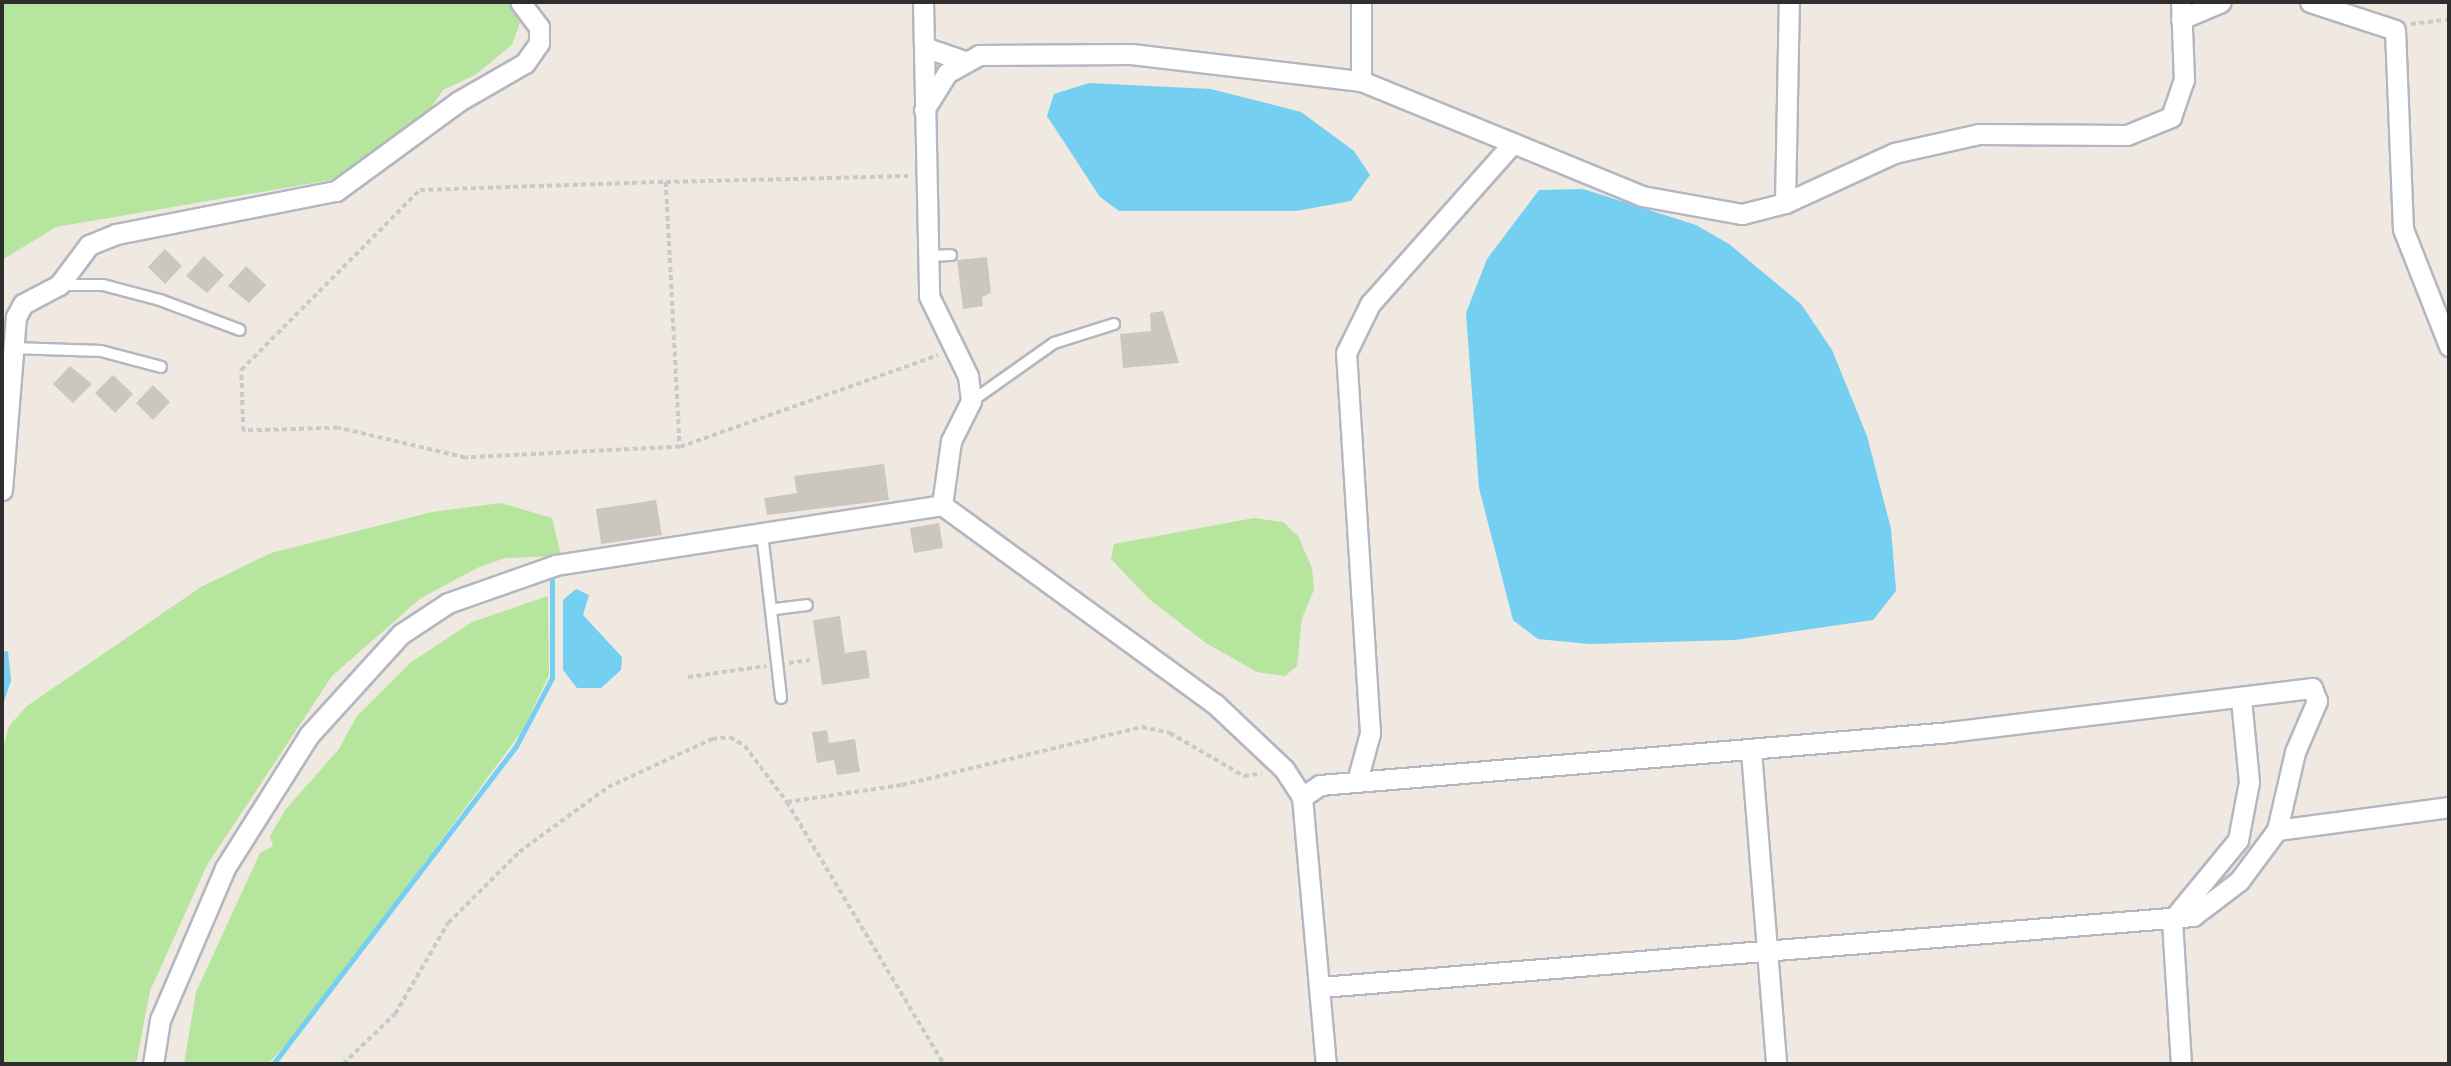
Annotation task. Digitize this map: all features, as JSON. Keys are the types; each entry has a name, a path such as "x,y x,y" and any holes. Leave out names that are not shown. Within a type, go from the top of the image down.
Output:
{"street":[{"path":"2,490 13,348 23,304 59,285 89,245 116,234 336,191 459,102 525,63 539,43 539,27 520,2"},
{"path":"923,2 925,256 929,296 954,350 971,401 951,441 942,505"},
{"path":"1361,2 1361,81"},
{"path":"1785,203 1788,2"},
{"path":"924,47 961,60 1131,54 1361,81 1642,196 1717,213 1785,203 1894,153 1979,134 2127,135 2171,117 2184,80 2181,11 2221,2"},
{"path":"2310,2 2395,30 2403,229 2449,346"},
{"path":"924,111 961,60"},
{"path":"1357,781 1370,733 1346,353 1370,304 1513,143"},
{"path":"153,1064 160,1020 186,951 266,795 309,735 401,634 448,603 504,580 762,533 942,505 1214,703 1284,769 1302,797 1326,1064"},
{"path":"1302,797 1320,785 1357,781 1751,751 2241,699 2312,688 2317,701 2295,752 2277,830 2216,902 2172,920 1769,954 1321,987"},
{"path":"2181,1064 2172,920 2238,840 2249,782 2241,699"},
{"path":"1751,751 1776,1064"},
{"path":"2277,830 2449,807"}],"lane":[{"path":"925,256 951,255"},
{"path":"59,285 103,285 149,297 240,330"},
{"path":"971,401 1063,338 1114,324"},
{"path":"13,348 101,351 161,367"},
{"path":"762,533 775,609 771,620 781,698"},
{"path":"775,609 807,605"}],"path":[{"path":"2395,30 2431,18 2449,19"},
{"path":"924,175 420,190 242,370 243,431 338,428 465,458 680,447 954,350"},
{"path":"666,182 680,447"},
{"path":"783,664 810,660"},
{"path":"688,677 769,666"},
{"path":"787,802 902,785 1142,727 1170,733 1244,776 1284,769"},
{"path":"343,1064 395,1014 448,923 481,889 558,821 608,787 669,756 730,737 787,802 944,1064"}],"green space":[{"path":"2,2 509,2 522,17 512,45 475,75 443,90 422,120 331,180 56,227 2,260"},
{"path":"501,503 552,518 561,556 505,558 479,567 421,598 332,676 207,865 150,991 136,1064 2,1064 2,752 9,726 27,706 201,587 271,553 432,512"},
{"path":"1254,518 1283,522 1298,536 1312,568 1314,590 1302,618 1297,666 1285,676 1257,672 1206,643 1149,599 1111,559 1114,544"},
{"path":"548,596 549,675 522,731 309,1019 268,1064 184,1064 196,992 260,853 273,846 270,836 286,809 339,749 357,716 410,663 472,622"}],"water":[{"path":"1089,83 1211,89 1301,112 1354,151 1370,175 1351,201 1296,211 1119,211 1100,197 1047,116 1054,94"},
{"path":"1583,189 1696,225 1729,244 1801,304 1832,350 1867,436 1891,529 1896,591 1873,620 1735,640 1589,644 1538,639 1513,620 1479,488 1466,313 1487,259 1539,190"},
{"path":"576,589 589,595 583,615 622,657 621,670 601,688 577,688 563,670 563,600"},
{"path":"8,651 11,681 2,707 2,652"}],"building":[{"path":"165,249 182,266 165,284 148,267"},
{"path":"204,256 224,275 207,293 186,276"},
{"path":"987,257 991,293 982,297 983,306 963,309 957,260"},
{"path":"246,266 266,285 249,303 228,286"},
{"path":"1163,311 1179,363 1123,368 1120,334 1151,331 1150,313"},
{"path":"70,366 92,384 73,403 53,384"},
{"path":"113,375 133,394 115,413 95,393"},
{"path":"153,385 170,402 153,420 136,403"},
{"path":"884,464 889,500 767,515 764,498 797,493 794,476"},
{"path":"656,500 662,535 601,544 596,509"},
{"path":"939,523 943,548 914,553 910,528"},
{"path":"840,616 845,653 866,650 870,678 822,685 813,620"},
{"path":"827,730 829,743 855,739 860,772 837,775 834,760 817,763 812,732"}],"waterway":[{"path":"273,1064 516,746 552,678 552,576"}]}
